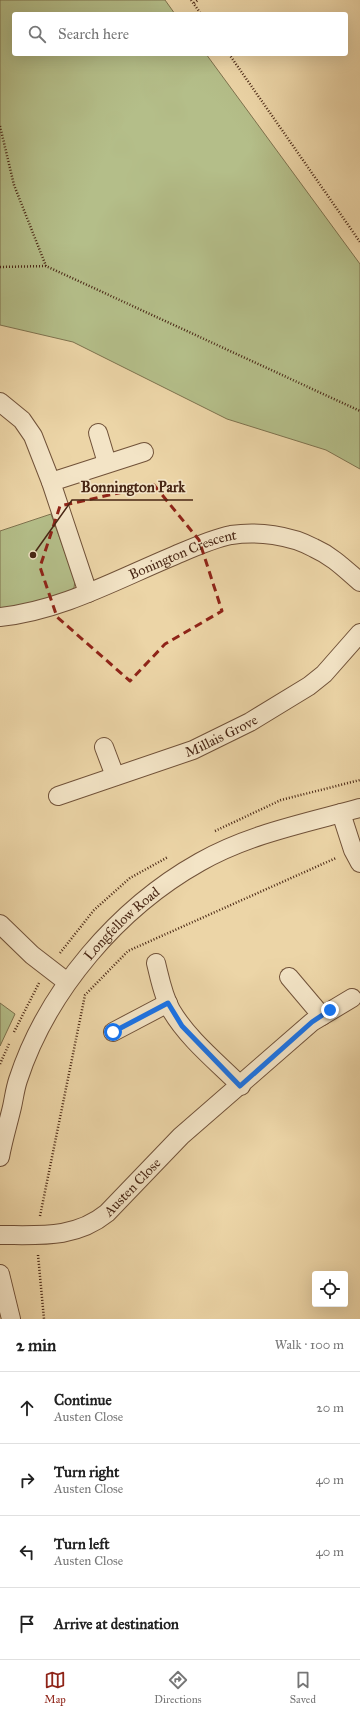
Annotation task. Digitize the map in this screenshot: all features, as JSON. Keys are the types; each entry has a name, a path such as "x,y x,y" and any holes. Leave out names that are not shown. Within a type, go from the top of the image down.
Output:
{"street":[{"path":"0,402 22,420 33,436 51,482 88,593"},
{"path":"98,433 107,464"},
{"path":"51,482 144,452"},
{"name":"Bonington Crescent","path":"0,617 17,615 58,604 88,593 205,543 231,535 261,534 288,538 313,547 335,560 360,582"},
{"name":"Millais Grove","path":"58,796 192,750 250,722 309,686 324,674 360,634"},
{"path":"104,747 115,776"},
{"name":"Longfellow Road","path":"0,1157 17,1081 46,1017 67,982 105,937 130,913 168,883 200,862 237,845 270,833 360,808"},
{"path":"341,813 353,850 360,863"},
{"path":"0,924 32,955 67,982"},
{"path":"156,963 163,993 182,1026 240,1086"},
{"path":"290,977 322,1016"},
{"name":"Austen Close","path":"0,1235 51,1235 74,1232 95,1224 107,1214 181,1136 322,1016 352,998"},
{"path":"113,1032 168,1003"},
{"path":"0,1274 11,1319"}],"path":[{"path":"191,0 201,12"},
{"path":"194,3 198,0"},
{"path":"230,56 360,242"},
{"path":"0,126 14,184 46,266"},
{"path":"0,267 46,266 360,411"}],"highlighted area":[{"path":"154,485 199,540 222,611 165,644 130,681 57,617 40,567 60,506"}],"green space":[{"path":"0,0 165,0 174,12 12,12 12,56 207,56 360,264 360,469 326,450 227,419 73,342 0,325"},
{"path":"51,514 75,580 74,588 48,600 19,607 0,609 0,531"},
{"path":"0,1003 15,1014 0,1046"}],"place":[{"name":"Bonnington Park","path":"33,555"}],"route":[{"path":"113,1032 168,1003 182,1026 240,1086 312,1022 330,1010"}]}
